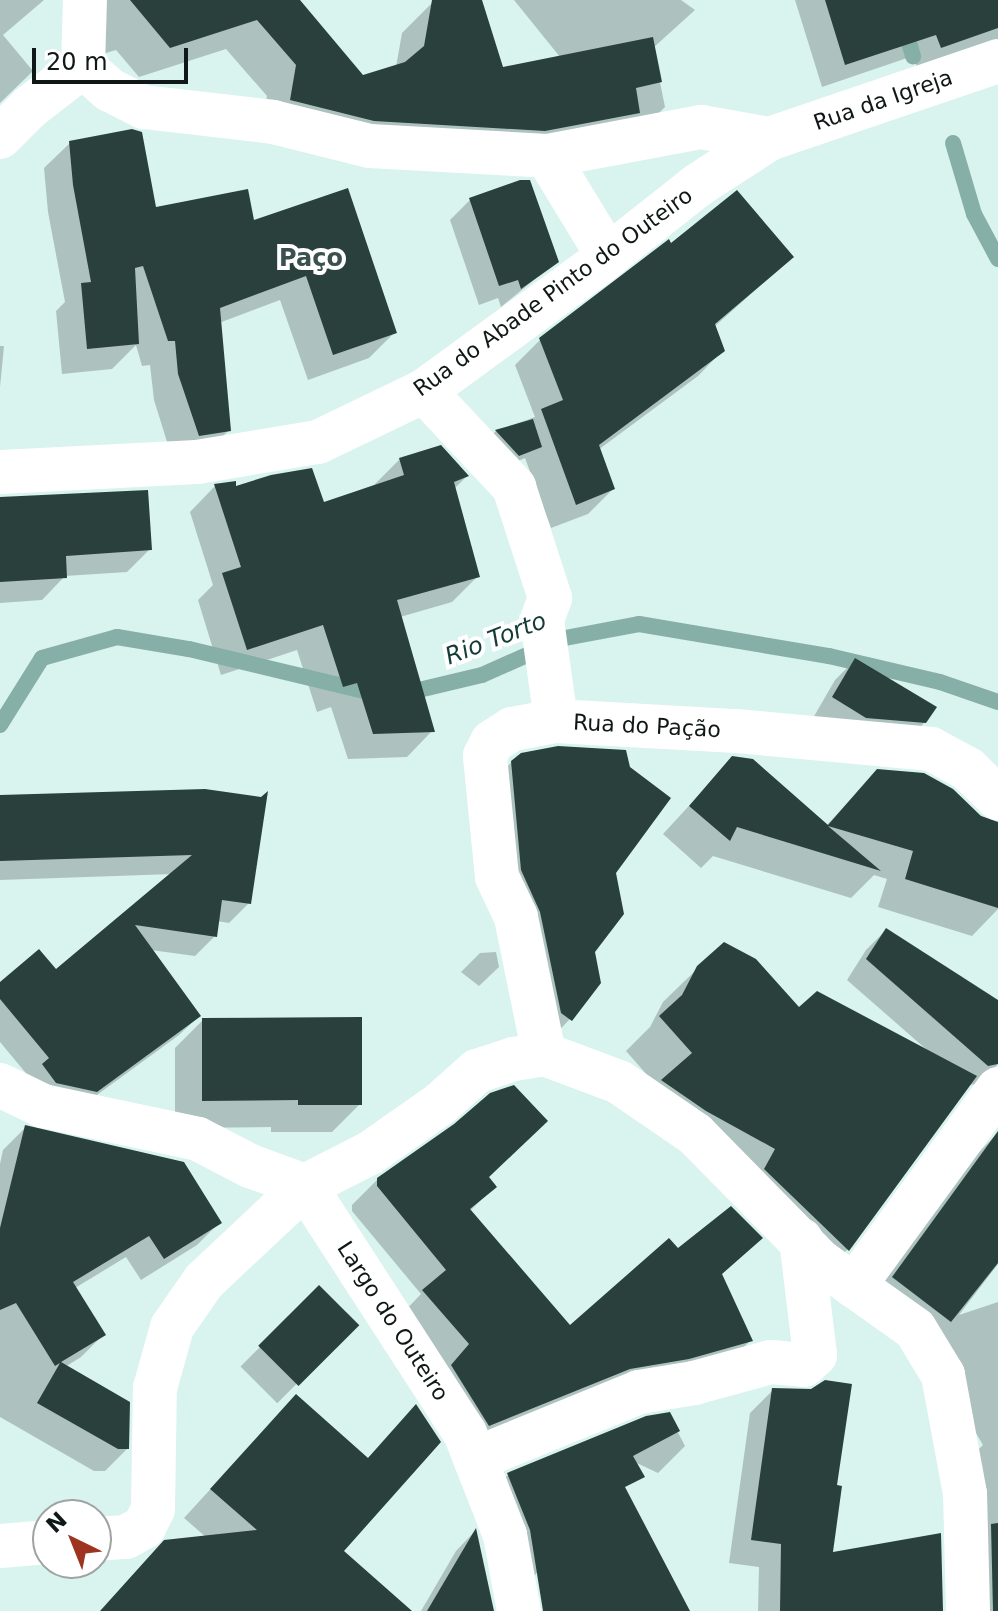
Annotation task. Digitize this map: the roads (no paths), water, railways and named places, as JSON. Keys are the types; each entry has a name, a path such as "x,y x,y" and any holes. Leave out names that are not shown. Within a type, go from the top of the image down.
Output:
{"street":[{"path":"83,66 85,0"},
{"name":"Rua da Igreja","path":"769,139 998,61"},
{"path":"0,137 30,107 83,66"},
{"path":"83,66 110,90 144,107 273,122 370,146 547,156 701,127 769,139"},
{"name":"Rua do Abade Pinto do Outeiro","path":"0,472 197,462 318,442 424,391 608,256 698,185 769,139"},
{"path":"547,156 608,256"},
{"name":"Rua do Pação","path":"424,391 514,487 546,624 556,721 737,731 931,749 968,769 998,798"},
{"path":"544,1054 516,917 497,877 485,756 492,742 512,729 556,721"},
{"path":"112,1538 126,1537 144,1527 153,1509 155,1388 172,1327 204,1281 305,1186 370,1153 440,1104 477,1071 514,1059 544,1054 619,1082 695,1134 821,1262 915,1329 943,1375 965,1494 968,1611"},
{"path":"0,1085 43,1106 198,1139 250,1166 305,1186"},
{"path":"854,1286 998,1089"},
{"name":"Largo do Outeiro","path":"305,1186 465,1433 505,1535 519,1611"},
{"path":"475,1459 639,1392 694,1383 771,1362 804,1365 815,1355 801,1240"},
{"path":"0,1546 32,1543"}],"waterway":[{"path":"896,0 913,56"},
{"path":"953,143 974,214 998,259"},
{"name":"Rio Torto","path":"402,694 482,675 565,638 639,624 829,656 940,682 998,702"},
{"name":"Rio Torto","path":"0,725 42,658 117,637 189,649 380,695"}],"district":[{"name":"Paço","path":"311,259"}]}
